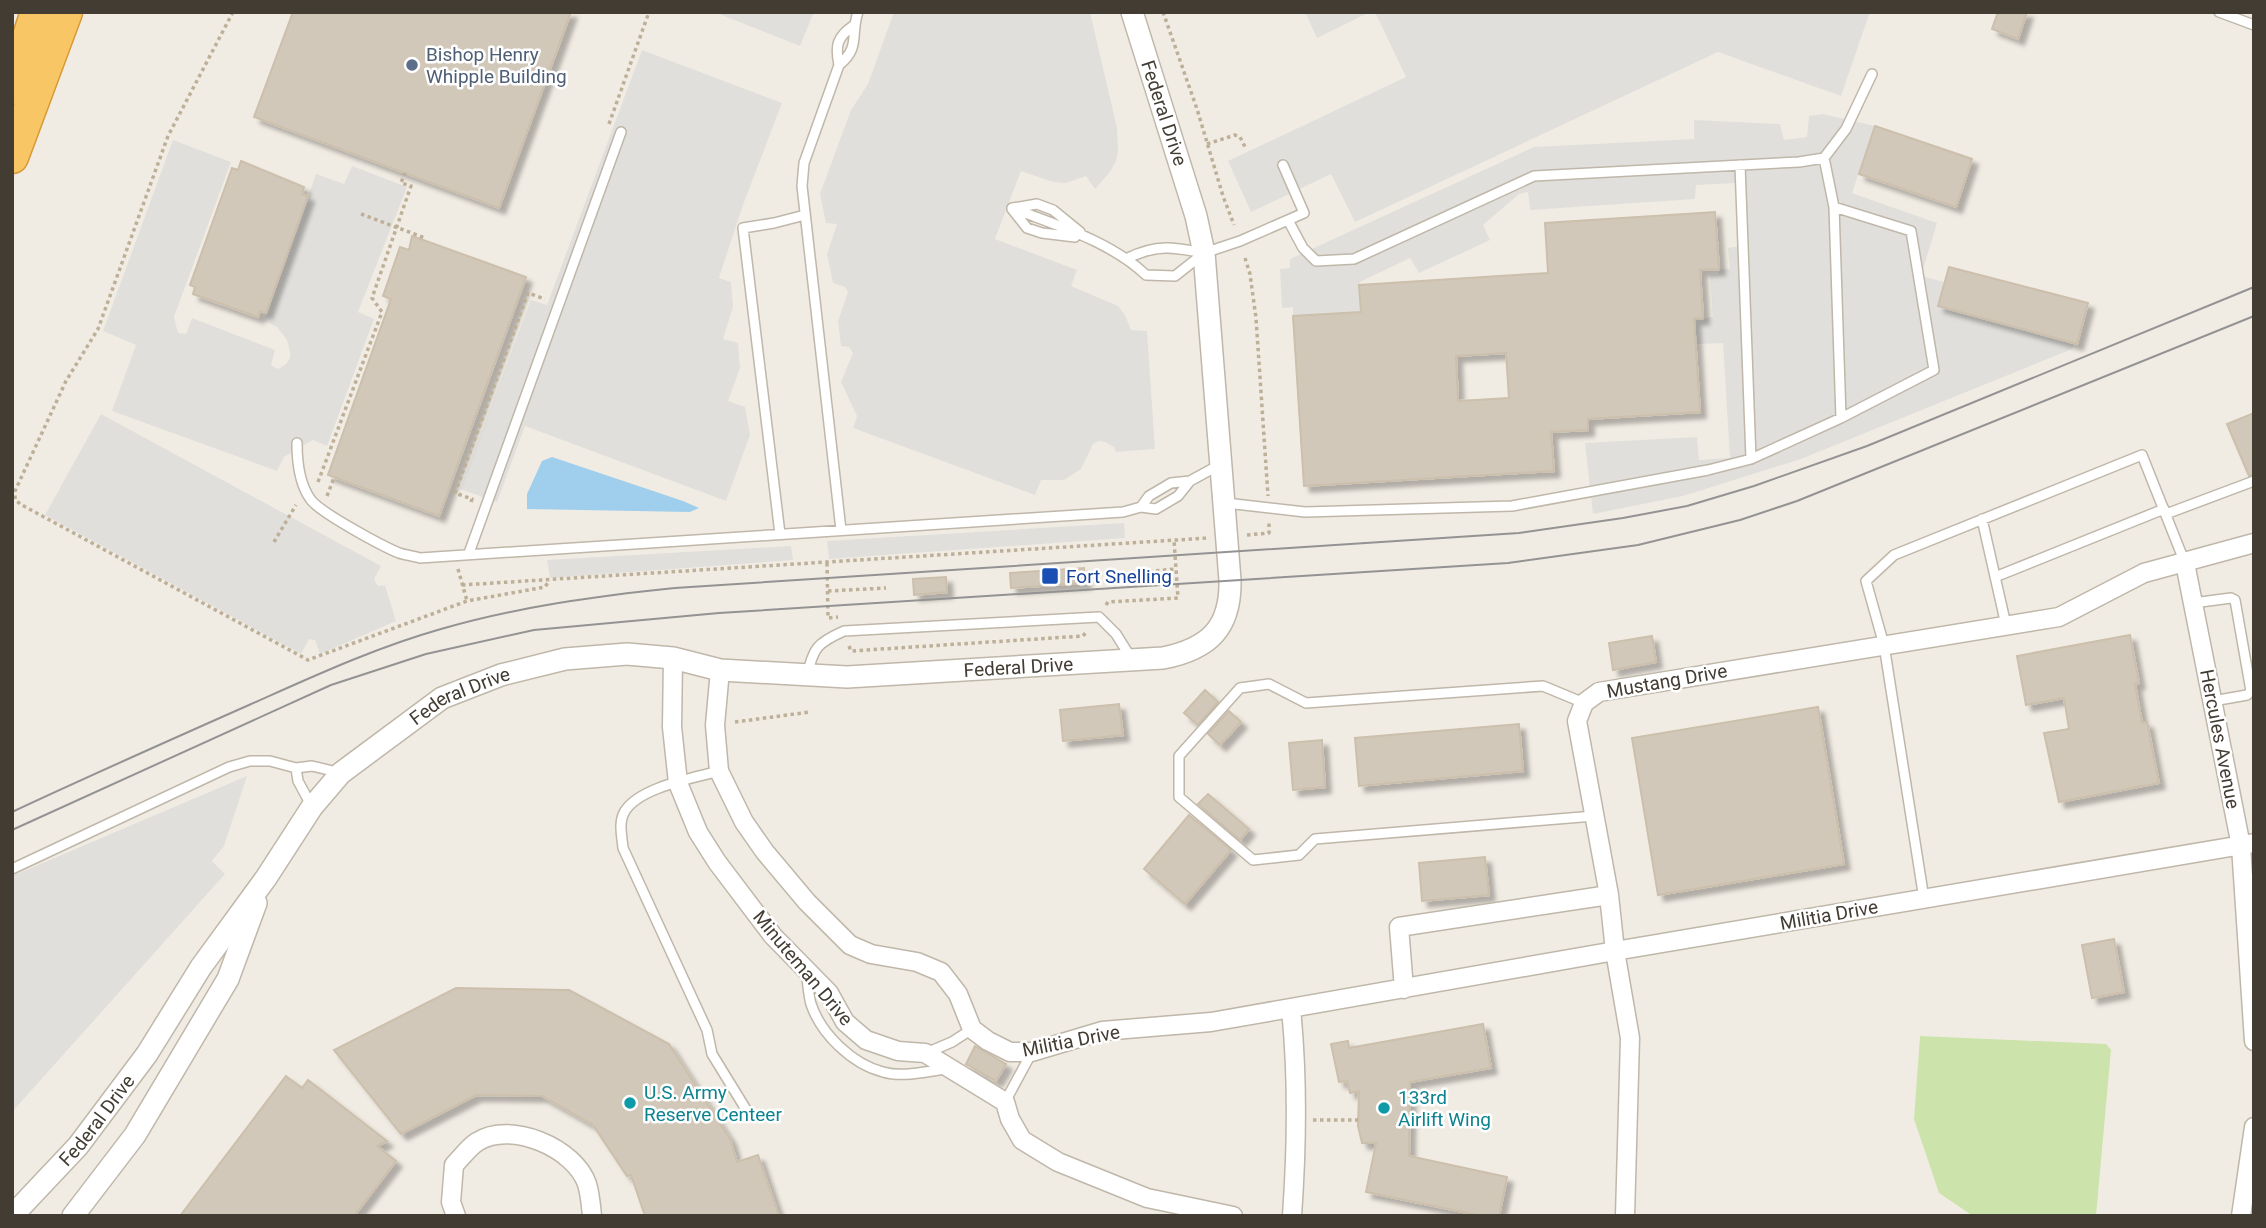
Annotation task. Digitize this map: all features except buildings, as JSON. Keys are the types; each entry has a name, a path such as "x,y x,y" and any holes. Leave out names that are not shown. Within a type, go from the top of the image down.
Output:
{"highway":[{"path":"12,88 37,12"},
{"path":"12,157 66,12"}],"street":[{"name":"Federal Drive","path":"12,1216 78,1146 147,1054 201,967 266,878 312,807 341,773 442,698 501,675 565,659 627,654 673,658 720,670 807,677 847,677 1163,658 1186,653 1213,636 1227,616 1231,597 1226,503 1204,253 1196,216 1132,12"},
{"name":"Mustang Drive","path":"1625,1216 1630,1038 1615,951 1609,895 1577,722 1584,703 1599,692 2059,617 2144,573 2254,543"},
{"name":"Hercules Avenue","path":"2186,563 2213,701 2248,845 2254,1041"},
{"name":"Minuteman Drive","path":"673,658 671,727 678,783 698,832 717,862 773,936 829,993 845,1021 866,1040 898,1051 925,1053 1005,1102"},
{"path":"720,670 715,725 719,771 744,822 765,852 831,928 850,945 871,954 917,962 941,972 958,993 972,1028"},
{"name":"Militia Drive","path":"972,1028 988,1041 1010,1052 1032,1052 1102,1031 1211,1023 1615,951 2248,845"},
{"name":"Federal Drive","path":"73,1216 135,1135 228,979 266,878"},
{"path":"1404,989 1399,927 1609,895"},
{"path":"1291,1009 1296,1055 1297,1121 1292,1216"},
{"path":"1005,1102 1010,1119 1022,1140 1058,1162 1147,1198 1233,1216"},
{"path":"2241,1216 2254,1126"},
{"path":"456,1216 451,1202 454,1165 478,1141 504,1134 536,1139 567,1156 587,1182 592,1216"}],"lane":[{"path":"839,65 836,52 842,34 853,26 858,12"},
{"path":"2219,12 2254,25"},
{"path":"841,530 802,186 804,163 839,65 850,56 856,37 853,26"},
{"path":"1288,220 1303,248 1316,261 1354,260 1534,176 1799,162 1824,158 1846,129 1872,74"},
{"path":"469,553 621,132"},
{"path":"1824,158 1834,207 1841,418"},
{"path":"1087,238 1042,233 1027,228 1012,208 1037,204 1053,210 1087,238 1128,258 1146,275 1175,276 1204,253 1240,241 1304,212 1283,165"},
{"path":"1740,165 1751,459"},
{"path":"1226,503 1306,512 1511,506 1708,470 1751,459 1841,418 1934,370 1911,231 1834,207"},
{"path":"780,534 743,228 805,215"},
{"path":"1128,258 1146,249 1168,246 1204,253"},
{"path":"298,443 297,457 307,494 324,512 399,553 420,558 1123,512 1141,507 1156,509 1178,496 1190,481 1222,463"},
{"path":"1924,899 1884,645 1866,581 1894,555 2142,455 2186,563"},
{"path":"1141,507 1149,496 1171,483 1190,481"},
{"path":"1995,577 2165,511 2254,481"},
{"path":"1982,519 2006,625"},
{"path":"2193,603 2231,598 2235,600 2250,691 2246,695 2213,701"},
{"path":"807,677 812,653 827,638 844,631 1098,617 1116,634 1131,660"},
{"path":"1584,703 1543,685 1306,703 1269,684 1240,688 1179,756 1179,797 1253,860 1299,855 1315,839 1594,816"},
{"path":"12,869 229,767 250,761 270,761 296,768 312,766 341,773"},
{"path":"296,768 299,781 312,807"},
{"path":"719,771 651,791 636,799 625,811 621,824 624,848 707,1030 712,1054 747,1111"},
{"path":"806,970 811,1004 831,1040 857,1060 883,1072 908,1073 950,1069"},
{"path":"925,1053 952,1042 972,1028"},
{"path":"1005,1102 1032,1052"}],"path":[{"path":"233,12 168,136 98,329 66,381 18,484 15,499 308,660 467,601 545,587 549,580"},
{"path":"607,130 649,12"},
{"path":"1163,12 1198,109 1234,225"},
{"path":"1207,144 1235,135 1240,137 1245,147"},
{"path":"274,542 296,505 318,483 382,312 372,298 411,186 401,183 405,173"},
{"path":"361,214 425,238"},
{"path":"1245,258 1251,274 1256,318 1269,509 1269,533 1246,535"},
{"path":"468,510 472,499 455,493 528,293 544,299"},
{"path":"327,498 334,478"},
{"path":"463,585 1205,538"},
{"path":"455,555 467,601"},
{"path":"827,563 828,618"},
{"path":"1142,572 1176,569"},
{"path":"828,591 886,588"},
{"path":"715,725 810,712"},
{"path":"1297,1121 1358,1120"}],"green space":[{"path":"1920,1036 2106,1044 2111,1050 2096,1216 1973,1216 1939,1193 1914,1119"}],"shaded area":[{"path":"714,12 814,12 800,46"},
{"path":"894,12 1090,12 1117,128 1116,161 1095,189 1086,176 1066,183 1053,182 1021,171 995,239 1077,270 1071,286 1118,306 1131,330 1147,331 1155,449 1116,452 1114,447 1099,441 1093,444 1081,469 1064,480 1041,480 1035,495 853,428 857,416 841,382 853,353 849,347 841,346 838,321 848,292 845,287 833,283 827,254 837,224 826,223 820,194 851,110 868,84"},
{"path":"1305,12 1370,12 1317,38"},
{"path":"1375,12 1870,12 1841,96 1718,52 1355,222 1331,174 1251,212 1228,161 1406,77"},
{"path":"642,50 782,103 743,205 719,278 731,282 733,307 723,339 738,343 740,368 728,401 745,407 750,435 726,501 525,426 497,502 460,489 531,300 547,305"},
{"path":"1823,114 1875,126 1852,193 1937,223 1921,276 1944,282 1939,306 2074,343 2072,349 1801,459 1683,496 1593,514 1585,443 1697,437 1699,460 1730,458 1723,343 1696,344 1694,319 1713,317 1710,275 1719,274 1719,269 1730,269 1728,248 1740,246 1737,183 1696,185 1695,199 1530,210 1528,192 1519,194 1483,225 1490,240 1419,273 1410,258 1360,282 1361,312 1293,316 1293,307 1282,308 1280,269 1290,268 1290,259 1534,147 1694,139 1694,120 1780,124 1784,140 1807,137 1809,116"},
{"path":"173,140 231,162 174,317 178,333 186,334 192,318 275,350 271,365 278,369 290,358 287,340 277,327 264,321 316,174 344,184 352,166 407,187 358,312 374,319 327,446 313,440 284,457 277,471 112,411 136,345 103,331"},
{"path":"101,414 381,566 374,579 378,586 385,585 396,621 320,654 315,640 309,639 301,654 45,515"},
{"path":"1124,523 1125,538 829,559 827,541"},
{"path":"791,546 793,560 550,578 547,560"},
{"path":"247,776 224,846 212,861 225,874 12,1112 12,876"}],"water":[{"path":"552,457 699,508 690,512 527,509 527,494 542,461"}],"tram line":[{"path":"12,812 367,654 441,629 528,608 675,588 1519,533 1687,506 1754,486 1867,446 2254,287"},
{"path":"12,830 331,685 426,654 534,630 719,613 1508,563 1638,545 1740,520 1797,501 2254,316"}],"place":[{"name":"Bishop Henry Whipple Building","path":"412,65"},
{"name":"Fort Snelling","path":"1050,576"},
{"name":"U.S. Army Reserve Centeer","path":"630,1103"},
{"name":"133rd Airlift Wing","path":"1384,1108"}]}
